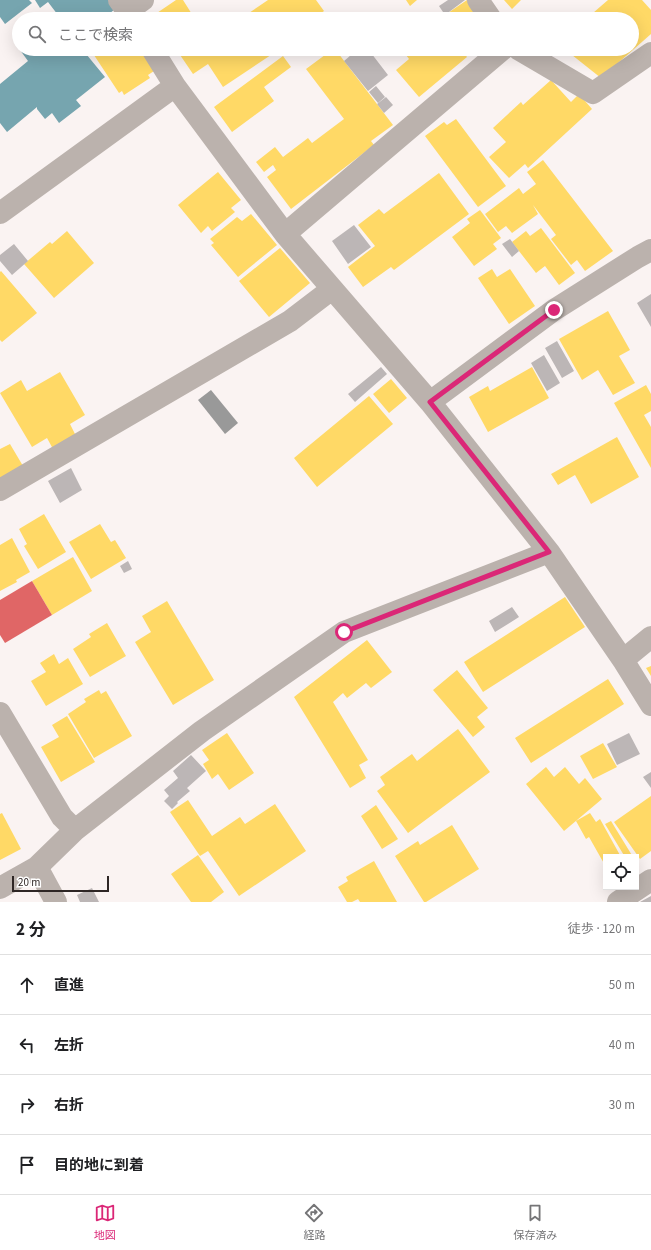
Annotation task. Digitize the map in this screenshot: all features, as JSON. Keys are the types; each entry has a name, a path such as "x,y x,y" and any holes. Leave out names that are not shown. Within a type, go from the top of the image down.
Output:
{"street":[{"path":"478,0 486,12"},
{"path":"530,56 593,93 651,53"},
{"path":"156,56 175,86 285,234 430,402 549,552 623,660 651,705"},
{"path":"285,234 495,56"},
{"path":"0,213 175,86"},
{"path":"430,402 554,310 651,250"},
{"path":"0,490 290,320 332,289"},
{"path":"0,888 38,867 75,830 202,731 344,632 549,552"},
{"path":"623,660 651,637"},
{"path":"0,712 62,817 75,830"},
{"path":"38,867 56,902"},
{"path":"618,902 651,880"}],"building: 住宅":[{"path":"176,0 183,0 191,12 158,12"},
{"path":"268,0 316,0 324,11 323,12 250,12"},
{"path":"406,0 417,0 410,6"},
{"path":"467,0 476,12 449,12"},
{"path":"504,0 521,0 512,9"},
{"path":"608,0 642,0 651,10 651,34 639,45 639,12 594,12"},
{"path":"95,56 144,56 154,71 148,75 150,78 124,95 122,91 119,93"},
{"path":"181,56 270,56 223,87 208,64 193,74"},
{"path":"283,56 291,67 264,87 274,101 232,132 214,107"},
{"path":"324,56 340,56 393,125 371,141 374,145 291,209 267,177 276,170 273,165 264,172 256,162 275,147 283,157 308,138 312,143 344,119 306,69"},
{"path":"407,56 467,57 419,97 396,70 409,59"},
{"path":"573,56 626,56 601,78"},
{"path":"551,80 571,102 579,94 592,109 528,168 525,164 509,178 489,157 506,142 493,128 521,102 523,105"},
{"path":"456,119 506,186 478,207 425,136 444,122 447,125"},
{"path":"543,160 613,251 585,271 577,260 571,265 551,239 556,235 533,205 538,214 512,233 506,226 498,232 485,214 519,188 523,194 536,184 527,172"},
{"path":"218,172 241,200 231,208 235,212 212,231 208,226 201,233 178,205"},
{"path":"439,173 469,214 394,270 391,267 363,287 348,267 375,246 358,225 379,209 384,214"},
{"path":"480,210 501,238 493,244 497,249 474,266 452,237 470,223 467,219"},
{"path":"251,214 277,245 238,277 211,245 214,243 210,239 237,217 242,221"},
{"path":"541,228 575,273 559,285 545,266 536,273 512,242 526,231 530,236"},
{"path":"67,231 94,263 54,298 24,264 50,242 52,244"},
{"path":"280,248 310,283 269,317 239,281"},
{"path":"492,269 497,277 510,269 535,306 509,324 478,278"},
{"path":"1,271 37,313 2,342 0,340"},
{"path":"608,311 630,350 619,356 635,383 613,395 598,370 582,380 559,339"},
{"path":"532,367 549,398 488,432 469,397 488,386 490,391"},
{"path":"60,372 85,415 70,424 76,436 53,449 47,438 32,447 0,393 21,380 27,391"},
{"path":"391,379 407,398 389,413 373,394"},
{"path":"646,385 651,394 651,411 644,415 651,427 651,468 614,403"},
{"path":"369,396 393,424 317,487 294,458"},
{"path":"617,437 639,477 591,504 575,475 558,485 551,474"},
{"path":"10,444 23,466 0,480 0,449"},
{"path":"44,514 66,552 38,569 24,546 27,544 19,529"},
{"path":"100,524 111,542 115,540 126,558 91,579 69,542"},
{"path":"12,538 30,572 16,580 17,582 0,591 0,545"},
{"path":"73,557 92,591 52,615 32,581"},
{"path":"565,597 585,627 483,692 464,662"},
{"path":"167,601 214,680 173,705 135,642 151,632 142,616"},
{"path":"107,623 126,656 90,677 73,649 91,637 89,634"},
{"path":"367,640 392,672 371,688 366,683 347,698 343,693 333,702 368,760 359,765 366,778 350,788 294,697"},
{"path":"54,654 59,664 68,658 83,684 46,706 31,681 46,672 40,663"},
{"path":"651,666 651,676 646,668"},
{"path":"457,670 488,708 477,717 485,727 473,737 433,690"},
{"path":"608,679 624,704 531,763 515,738"},
{"path":"99,690 101,694 106,691 132,736 94,758 68,714 86,702 84,699"},
{"path":"67,716 95,762 61,782 41,747 59,737 52,725"},
{"path":"458,729 490,772 408,833 377,791 385,785 380,777 412,754 417,761"},
{"path":"227,733 254,773 229,790 218,774 212,779 203,764 209,760 202,750"},
{"path":"603,743 617,767 593,779 580,756"},
{"path":"546,767 554,777 565,767 579,784 585,778 602,799 564,831 526,784"},
{"path":"651,796 651,851 640,859 639,854 636,854 614,822"},
{"path":"188,800 212,836 240,817 245,824 275,804 306,851 239,896 208,851 200,856 170,812"},
{"path":"376,805 398,839 382,849 361,816"},
{"path":"2,813 21,849 0,860 0,814"},
{"path":"590,813 596,822 600,819 619,854 603,854 603,862 589,837 586,839 576,821"},
{"path":"611,821 631,854 623,854 605,824"},
{"path":"452,825 479,869 424,902 395,856 418,841 420,845"},
{"path":"198,855 224,892 211,902 191,902 171,874"},
{"path":"374,861 397,902 360,902 358,899 352,902 347,902 338,887 348,881 346,877"}],"building: 商業":[{"path":"32,581 52,615 5,643 0,635 0,600"}],"building: 公共":[{"path":"0,0 29,0 32,3 20,12 12,12 12,19 5,24 0,17"},
{"path":"35,0 110,0 115,9 111,12 56,12 48,2 40,8"},
{"path":"24,56 88,56 105,77 76,100 81,106 59,123 52,113 45,119 37,107 7,132 0,123 0,84 28,61"}],"building: 工業":[{"path":"211,390 238,423 225,434 198,400"}],"building: その他":[{"path":"448,0 465,0 449,12 443,12 439,6"},
{"path":"350,56 373,56 388,75 368,91 344,61"},
{"path":"376,86 385,97 378,103 369,92"},
{"path":"386,97 393,105 384,113 377,104"},
{"path":"354,225 371,247 348,264 332,241"},
{"path":"510,239 519,251 512,257 502,244"},
{"path":"14,244 28,261 12,275 0,261 0,255"},
{"path":"651,294 651,327 637,303"},
{"path":"557,341 574,371 562,378 545,348"},
{"path":"544,355 560,383 547,391 531,363"},
{"path":"381,367 387,374 355,402 348,394"},
{"path":"71,468 82,490 60,503 48,481"},
{"path":"128,561 132,569 124,573 120,566"},
{"path":"512,607 519,617 495,632 489,621"},
{"path":"629,733 640,754 617,765 607,744"},
{"path":"191,755 206,771 187,788 190,791 177,802 178,803 172,809 164,801 169,796 164,790 178,778 173,771"},
{"path":"651,772 651,788 643,777"},
{"path":"92,888 99,902 80,902 77,895"},
{"path":"651,896 651,902 640,902"}],"route":[{"path":"344,632 549,552 430,402 554,310"}]}
